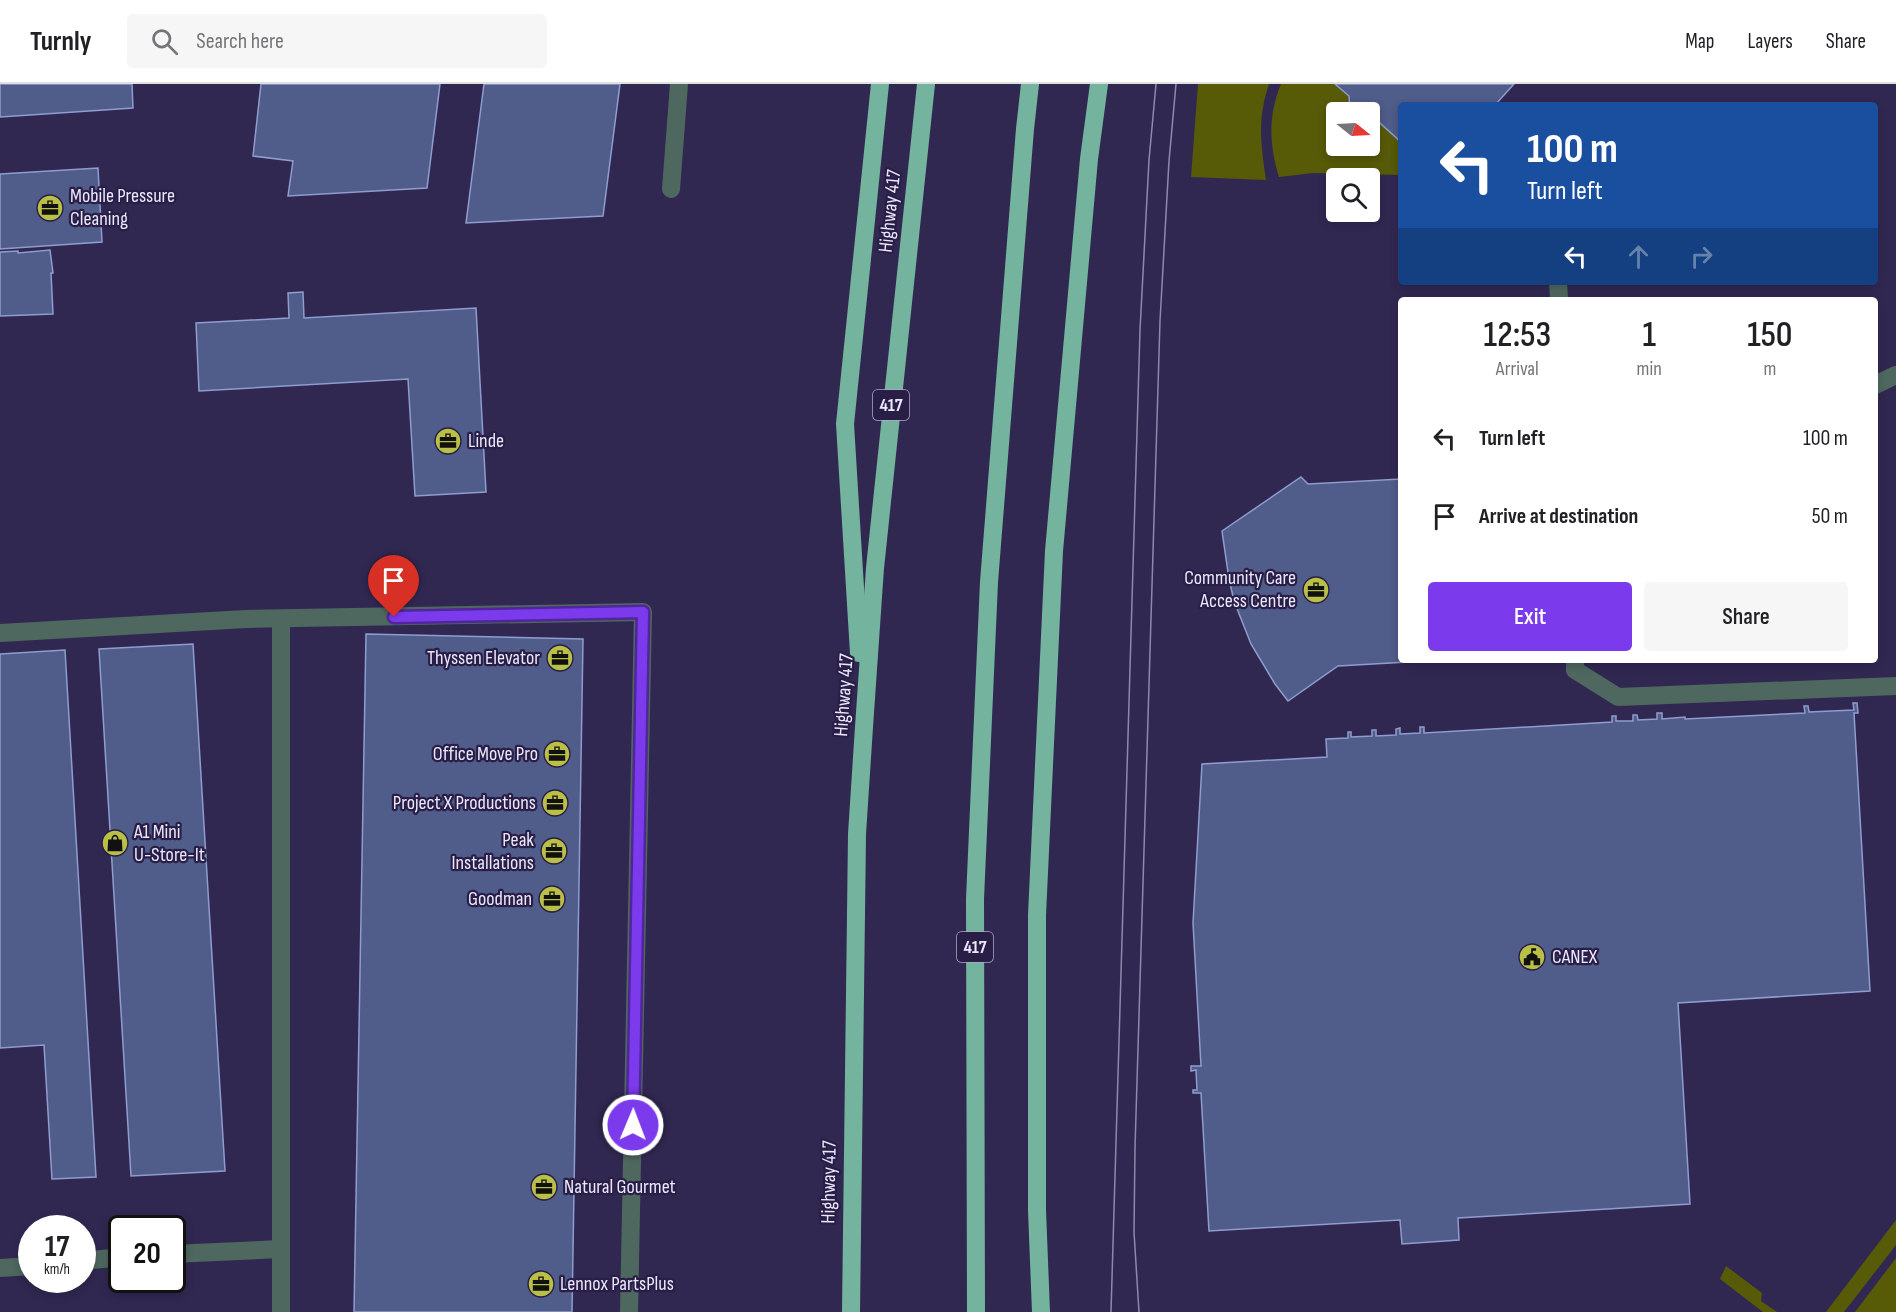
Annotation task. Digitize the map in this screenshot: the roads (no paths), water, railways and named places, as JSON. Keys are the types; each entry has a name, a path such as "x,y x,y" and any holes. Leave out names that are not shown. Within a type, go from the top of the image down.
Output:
{"highway":[{"path":"864,727 845,424 880,84"},
{"name":"Highway 417","path":"851,1312 857,834 875,568 926,84"},
{"name":"417","path":"976,1312 975,899 989,582 1030,84"},
{"path":"1041,1312 1037,1210 1037,915 1053,551 1088,171 1099,84"}],"street":[{"path":"671,189 679,84"},
{"path":"1878,384 1896,375"},
{"path":"0,633 282,619 643,612 629,1312"},
{"path":"280,1312 282,619"},
{"path":"1575,663 1575,670 1617,697 1896,686"},
{"path":"186,1253 281,1249"},
{"path":"0,1268 18,1267"}],"tram line":[{"path":"1111,1312 1140,330 1149,160 1156,84"},
{"path":"1139,1312 1134,1232 1135,1148 1160,321 1176,84"}],"place":[{"name":"Mobile Pressure Cleaning","path":"50,208"},
{"name":"Linde","path":"448,441"},
{"name":"Community Care Access Centre","path":"1316,590"},
{"name":"Thyssen Elevator","path":"560,658"},
{"name":"Office Move Pro","path":"557,754"},
{"name":"Project X Productions","path":"555,803"},
{"name":"A1 Mini U-Store-It","path":"115,843"},
{"name":"Peak Installations","path":"554,851"},
{"name":"Goodman","path":"552,899"},
{"name":"CANEX","path":"1532,957"},
{"name":"Natural Gourmet","path":"544,1187"},
{"name":"Lennox PartsPlus","path":"541,1284"}]}
